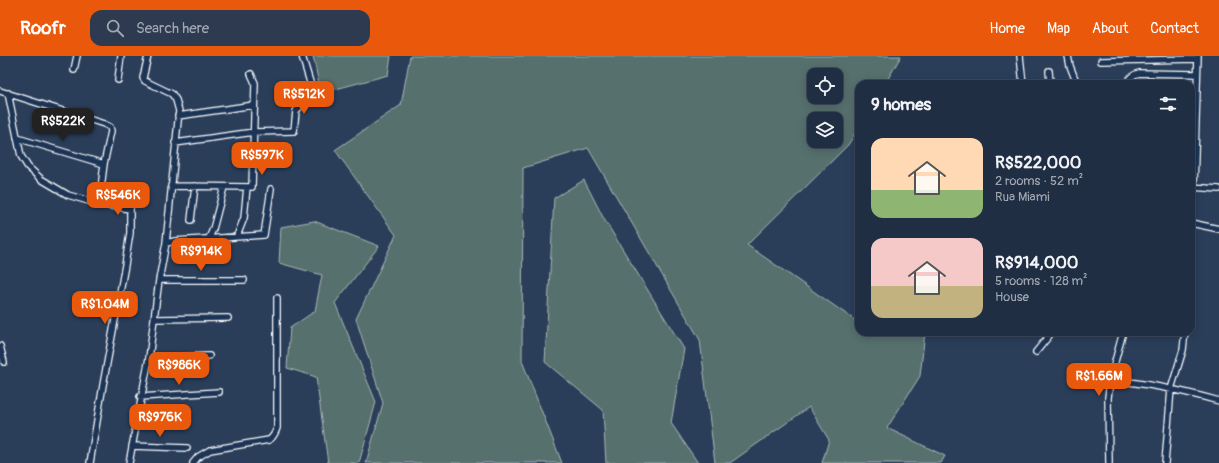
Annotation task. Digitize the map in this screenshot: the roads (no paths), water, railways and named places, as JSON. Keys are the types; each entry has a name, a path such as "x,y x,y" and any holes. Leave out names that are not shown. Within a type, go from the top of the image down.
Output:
{"street":[{"path":"74,70 77,56"},
{"path":"118,80 121,56"},
{"path":"129,463 140,397 149,358 159,280 166,243 179,111 176,100 172,94 145,81 143,78 148,56"},
{"path":"175,143 254,132 294,131 296,111 313,92 302,56"},
{"path":"1020,56 1023,80"},
{"path":"1068,56 1075,80"},
{"path":"1101,61 1198,57 1195,130"},
{"path":"1049,71 1050,80"},
{"path":"1129,80 1134,74 1139,73 1197,74"},
{"path":"171,186 252,188 255,83 251,74"},
{"path":"0,91 104,124 110,128 111,130 104,164 99,204"},
{"path":"8,93 20,156 35,174 68,195 99,204 130,209"},
{"path":"178,116 254,105"},
{"path":"17,138 104,164"},
{"path":"191,220 195,186"},
{"path":"208,238 213,229 224,187"},
{"path":"237,236 244,218 247,187"},
{"path":"1195,187 1219,188"},
{"path":"166,243 208,238 264,235 271,189"},
{"path":"90,463 126,259 130,233 130,209 133,190"},
{"path":"1195,224 1219,229"},
{"path":"159,280 244,280"},
{"path":"193,463 198,457 210,450 269,440 275,434 277,298"},
{"path":"154,319 228,318"},
{"path":"1036,352 1049,336"},
{"path":"1109,463 1108,398 1110,380 1122,336"},
{"path":"1166,463 1172,389 1183,350 1185,336"},
{"path":"0,346 4,362"},
{"path":"149,358 209,356"},
{"path":"1110,380 1172,389 1219,401"},
{"path":"140,397 219,392"},
{"path":"132,446 187,448"}]}
